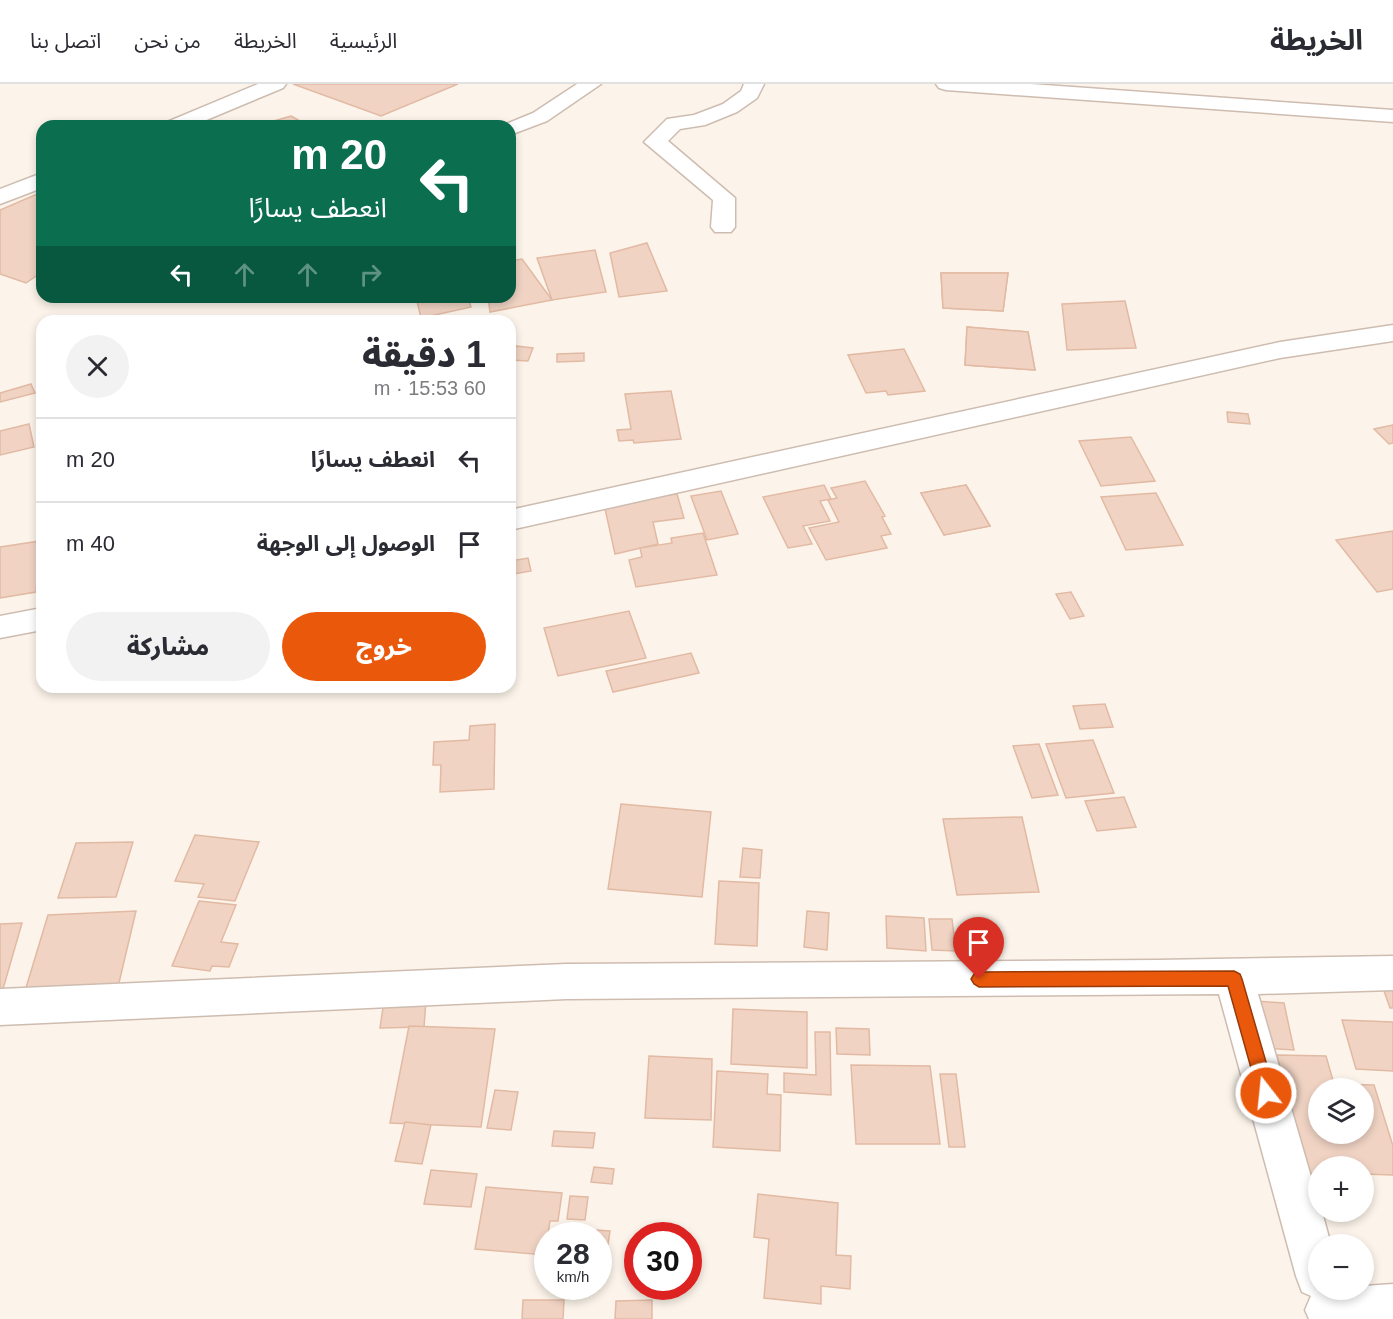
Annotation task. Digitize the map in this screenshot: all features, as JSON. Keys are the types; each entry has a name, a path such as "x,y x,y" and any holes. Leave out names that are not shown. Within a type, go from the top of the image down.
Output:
{"street":[{"path":"189,120 276,84"},
{"path":"516,127 540,117 591,84"},
{"path":"723,226 724,198 655,142 674,123 698,121 730,108 750,94 754,84"},
{"path":"946,84 1393,116"},
{"path":"0,198 36,183"},
{"path":"516,518 1280,350 1393,333"},
{"path":"0,627 36,620"},
{"path":"0,1007 152,1002 448,985 701,980 1234,979 1393,973"},
{"path":"1234,979 1308,1239"},
{"path":"1334,1300 1393,1307"}],"building":[{"path":"293,84 458,84 381,116"},
{"path":"291,116 298,120 277,120"},
{"path":"36,195 36,276 26,283 0,274 0,210"},
{"path":"647,243 667,291 619,297 610,253"},
{"path":"595,250 606,292 552,300 537,258"},
{"path":"522,259 552,300 490,312 489,303 516,303 516,260"},
{"path":"941,273 1008,273 1003,311 943,308"},
{"path":"941,273 1008,273 1003,311 943,308"},
{"path":"1125,301 1136,348 1067,350 1062,304"},
{"path":"417,303 470,303 471,307 435,315 420,315"},
{"path":"967,327 1028,332 1035,370 965,365"},
{"path":"967,327 1028,332 1035,370 965,365"},
{"path":"516,346 533,348 528,361 516,360"},
{"path":"904,349 925,391 888,395 886,391 866,393 848,355"},
{"path":"584,353 584,361 557,362 557,354"},
{"path":"31,384 35,393 0,402 0,393"},
{"path":"671,391 681,439 634,443 633,440 619,441 617,430 631,429 625,394"},
{"path":"1227,412 1248,414 1250,424 1228,422"},
{"path":"29,424 34,447 0,455 0,431"},
{"path":"1393,425 1393,443 1389,444 1374,429"},
{"path":"1131,437 1155,481 1101,486 1079,441"},
{"path":"865,481 885,516 882,517 891,534 881,536 887,548 826,560 809,528 839,522 828,500 837,498 831,488"},
{"path":"824,485 831,499 820,501 830,521 803,526 812,544 788,548 763,497"},
{"path":"966,485 990,526 944,535 921,493"},
{"path":"966,485 990,526 944,535 921,493"},
{"path":"721,491 738,534 707,540 691,496"},
{"path":"1156,493 1183,545 1126,550 1101,497"},
{"path":"677,494 684,518 653,522 658,544 615,554 604,504"},
{"path":"1393,531 1393,589 1377,592 1336,540"},
{"path":"703,533 717,575 636,587 629,560 642,557 640,548 672,543 671,538"},
{"path":"36,542 36,592 0,598 0,547"},
{"path":"528,558 531,571 516,574 516,560"},
{"path":"1071,592 1084,616 1070,619 1056,594"},
{"path":"629,611 646,658 558,676 544,628"},
{"path":"691,653 699,673 613,692 606,671"},
{"path":"1105,704 1113,727 1080,729 1073,706"},
{"path":"495,724 494,789 440,792 441,765 433,765 434,742 469,740 470,726"},
{"path":"1093,740 1114,793 1066,798 1046,744"},
{"path":"1039,744 1058,795 1032,798 1013,746"},
{"path":"1124,797 1136,827 1097,831 1085,801"},
{"path":"621,804 711,812 702,897 608,889"},
{"path":"1022,817 1039,892 957,895 943,819"},
{"path":"195,835 259,842 235,901 198,897 204,884 175,881"},
{"path":"133,842 116,897 58,898 76,843"},
{"path":"743,848 762,850 760,878 740,877"},
{"path":"719,881 759,883 757,946 715,944"},
{"path":"199,901 236,905 221,942 238,944 229,967 212,966 210,971 172,966"},
{"path":"136,911 118,987 25,991 48,915"},
{"path":"807,911 829,913 827,950 804,947"},
{"path":"886,916 924,918 926,951 887,948"},
{"path":"929,919 952,919 956,951 932,950"},
{"path":"22,923 3,989 0,989 0,924"},
{"path":"1383,988 1393,988 1393,1008 1390,1008"},
{"path":"426,1000 424,1027 380,1028 384,1001"},
{"path":"1255,1001 1284,1003 1294,1050 1264,1048"},
{"path":"733,1009 807,1012 807,1068 731,1064"},
{"path":"1342,1020 1393,1022 1393,1071 1356,1069"},
{"path":"409,1026 495,1029 481,1127 390,1123"},
{"path":"836,1028 869,1029 870,1055 837,1054"},
{"path":"815,1032 830,1032 831,1095 784,1092 784,1073 816,1075"},
{"path":"1277,1055 1326,1056 1332,1078 1308,1078 1308,1144 1374,1144 1374,1085 1393,1146 1393,1175 1374,1174 1374,1156 1308,1156 1308,1173 1304,1173"},
{"path":"649,1056 712,1059 711,1120 645,1118"},
{"path":"851,1065 930,1066 940,1144 856,1144"},
{"path":"717,1071 768,1074 767,1094 781,1095 780,1151 713,1147"},
{"path":"940,1074 956,1074 965,1147 949,1147"},
{"path":"495,1090 518,1092 511,1130 487,1128"},
{"path":"405,1122 431,1125 422,1164 395,1161"},
{"path":"554,1131 595,1133 593,1148 552,1146"},
{"path":"594,1167 614,1169 612,1184 591,1182"},
{"path":"431,1170 477,1174 471,1207 424,1204"},
{"path":"486,1187 562,1193 558,1221 534,1222 534,1254 475,1249"},
{"path":"758,1194 838,1203 836,1255 851,1256 850,1289 821,1286 821,1304 764,1298 769,1239 754,1237"},
{"path":"570,1196 588,1197 585,1220 567,1219"},
{"path":"523,1300 564,1300 563,1319 522,1319"},
{"path":"652,1300 652,1319 615,1319 616,1301"}],"route":[{"path":"979,979 1234,979 1266,1093"}]}
